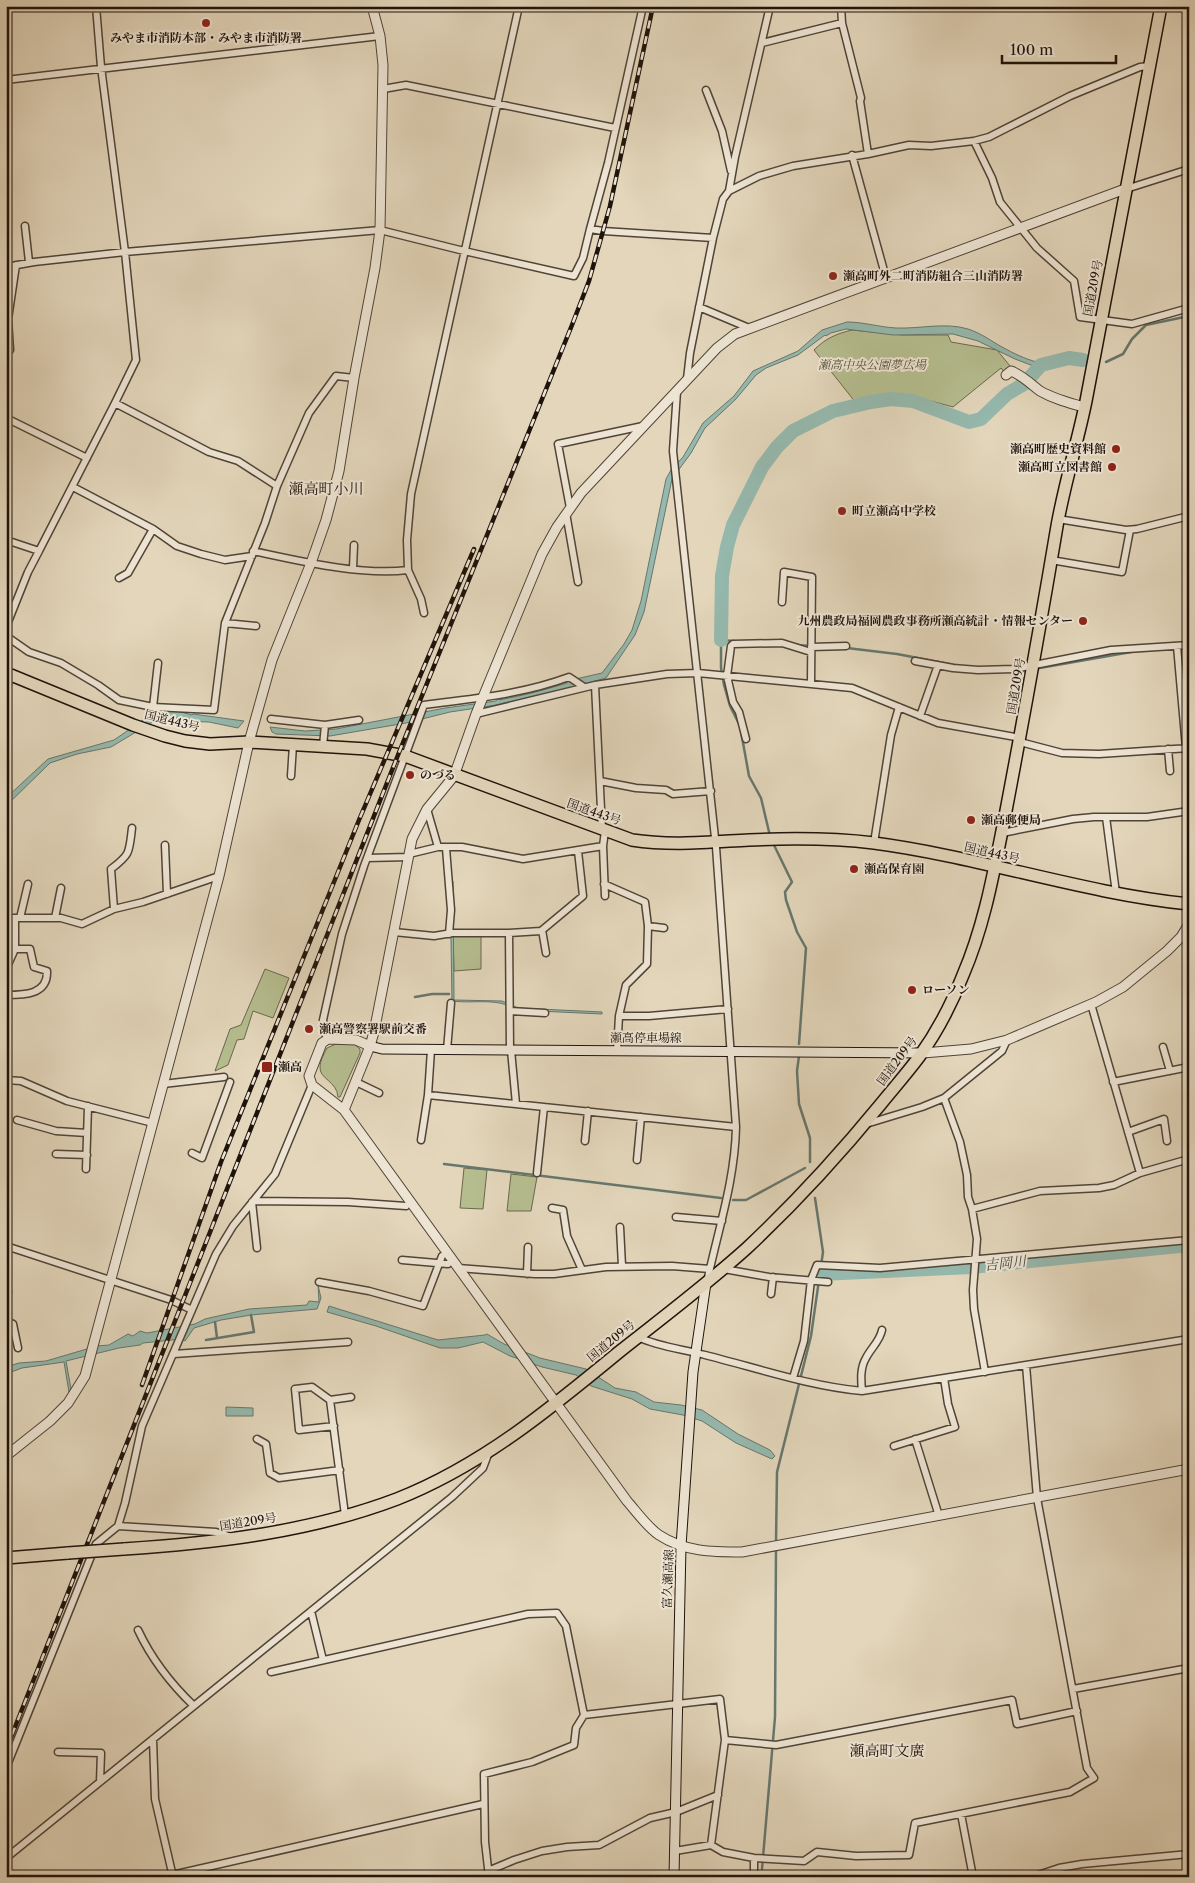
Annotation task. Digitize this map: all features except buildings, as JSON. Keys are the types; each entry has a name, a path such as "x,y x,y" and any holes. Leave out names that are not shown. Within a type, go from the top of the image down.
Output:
{"highway":[{"name":"国道209号","path":"6,1558 177,1546 272,1533 345,1515 396,1499 422,1488 489,1452 526,1428 723,1268 803,1193 864,1125 922,1053 945,1013 963,976 983,924 996,868 1058,520 1102,319 1161,6"},
{"name":"国道443号","path":"8,674 133,725 165,736 210,744 249,742 323,746 367,749 405,756 454,776 632,840 658,844 771,839 874,843 940,855 1116,894 1189,904"}],"street":[{"path":"6,628 28,572 116,404 136,360 125,252 101,67 96,6"},
{"path":"6,1456 68,1403 85,1376 219,876 249,742 272,660 312,563 339,471 380,230 383,88 380,36 372,6"},
{"path":"424,613 421,599 408,570 407,540 411,494 519,6"},
{"path":"6,267 30,262 125,252 380,230 464,252 574,276 583,258 608,163 614,128 643,6"},
{"path":"729,191 770,6"},
{"path":"841,6 842,23 861,98 868,154"},
{"path":"762,43 842,23"},
{"path":"6,80 101,67 380,36"},
{"path":"686,379 713,238 723,199 729,191 759,176 777,170 909,145 931,146 974,141 989,137 1070,96 1140,67 1150,66"},
{"path":"383,88 406,85 614,128"},
{"path":"706,90 722,132 732,174"},
{"path":"974,141 992,178 1000,202 1037,248 1074,281 1078,315 1080,317 1132,324 1189,308"},
{"path":"852,155 886,278"},
{"path":"344,1110 370,1046 412,839 427,809 454,776 476,714 542,554 581,493 677,391 686,379 717,348 735,334 1125,189 1189,169"},
{"path":"25,226 30,262"},
{"path":"590,229 713,238"},
{"path":"10,350 8,319 16,265"},
{"path":"699,307 749,328"},
{"path":"1006,375 1011,371 1017,373 1055,399 1084,407"},
{"path":"6,636 29,652 61,663 119,700 153,707 214,710 225,623 253,554 277,486 309,413 336,376 354,378"},
{"path":"677,391 673,451 716,842 736,1126 736,1153 722,1221 706,1283"},
{"path":"116,404 209,452 238,461 277,486"},
{"path":"6,418 87,458"},
{"path":"578,582 558,444 643,426"},
{"path":"73,487 153,529 177,546 224,560 253,554 389,572 408,570"},
{"path":"1058,520 1130,530 1189,516"},
{"path":"119,578 128,573 153,529"},
{"path":"1051,560 1122,572 1130,530"},
{"path":"6,540 39,551"},
{"path":"353,568 354,546"},
{"path":"782,602 784,572 812,577 811,683"},
{"path":"225,623 256,626"},
{"path":"746,738 739,712 733,702 727,676 731,646 734,644 782,643 811,650 846,646"},
{"path":"914,660 978,670 1014,669 1111,650 1189,645"},
{"path":"476,714 594,685 667,674 698,674 852,688 938,723 1020,740 1062,753 1099,754 1188,748 1177,646"},
{"path":"153,707 158,663"},
{"path":"920,716 938,665"},
{"path":"6,691 8,674"},
{"path":"584,687 569,677 518,693 424,705 367,858 342,934 323,1020 324,1032 328,1039 322,1044 309,1076 312,1085 344,1110 627,1500 657,1534 681,1546 706,1552 742,1552 1189,1469"},
{"path":"594,685 603,831 604,896"},
{"path":"874,843 891,735 899,707"},
{"path":"271,719 325,725 359,720"},
{"path":"323,746 325,725"},
{"path":"291,776 293,745"},
{"path":"1168,749 1170,771"},
{"path":"600,780 636,788 666,790 673,794 710,791"},
{"path":"427,809 438,847"},
{"path":"1002,833 1073,819 1147,817 1189,811"},
{"path":"1106,817 1116,894"},
{"path":"114,909 111,869 125,859 130,851 132,828"},
{"path":"165,845 167,894"},
{"path":"367,858 409,856 438,847 462,847 523,859 603,846"},
{"path":"446,848 451,910 449,934"},
{"path":"394,932 417,936 542,930 583,896 578,851"},
{"path":"6,918 61,918 82,924 114,909 144,902 219,876"},
{"path":"6,969 15,949 15,926 28,884"},
{"path":"604,884 646,902 648,926 647,964 626,985 619,1016 618,1051"},
{"path":"54,918 61,888"},
{"name":"瀬高停車場線","path":"328,1039 356,1040 382,1049 431,1050 922,1053 971,1049 1007,1040 1091,1004 1123,987 1167,951 1181,937 1189,924"},
{"path":"6,927 15,926"},
{"path":"648,926 664,928"},
{"path":"542,930 546,953"},
{"path":"510,933 511,1050 516,1104"},
{"path":"6,995 26,995 42,989 47,978 47,971 34,967 30,949 15,949"},
{"path":"447,1050 451,1003"},
{"path":"1091,1004 1140,1173"},
{"path":"619,1016 649,1016 728,1009"},
{"path":"510,1011 545,1013"},
{"path":"864,1125 944,1098 1002,1051 1007,1040"},
{"path":"1163,1047 1170,1071"},
{"path":"421,1140 428,1095 431,1050"},
{"path":"1113,1082 1189,1067"},
{"path":"163,1084 224,1077"},
{"path":"6,1080 21,1081 67,1101 153,1123"},
{"path":"192,1153 202,1158 230,1082"},
{"path":"356,1082 379,1093"},
{"path":"6,1768 96,1544 118,1526 142,1426 216,1254 233,1226 275,1174 312,1085"},
{"path":"428,1095 736,1126"},
{"path":"944,1098 960,1142 967,1176 968,1197 977,1239 973,1290 974,1309 985,1372"},
{"path":"86,1169 88,1106"},
{"path":"537,1172 544,1107"},
{"path":"585,1141 588,1111"},
{"path":"637,1160 641,1117"},
{"path":"1128,1132 1164,1119 1167,1141"},
{"path":"17,1120 56,1131 87,1133"},
{"path":"56,1154 87,1155"},
{"path":"972,1209 1040,1191 1099,1188 1114,1185 1140,1173 1189,1159"},
{"path":"253,1201 348,1202 406,1206"},
{"path":"253,1201 257,1248"},
{"path":"552,1208 563,1210 567,1236 582,1270"},
{"path":"676,1217 722,1221"},
{"path":"620,1227 622,1266"},
{"path":"793,1378 804,1341 811,1280 817,1265 880,1268 1189,1240"},
{"path":"6,1246 171,1300 192,1310"},
{"path":"527,1274 528,1247"},
{"path":"402,1260 441,1260 448,1264"},
{"path":"319,1282 369,1291 423,1306 441,1260"},
{"path":"458,1268 527,1274 554,1274 622,1266 672,1266 710,1269"},
{"path":"723,1268 774,1277 828,1282"},
{"path":"771,1294 774,1277"},
{"name":"富久瀬高線","path":"674,1877 681,1546 695,1352 706,1283"},
{"path":"6,1320 13,1324 18,1348"},
{"path":"862,1391 861,1374 865,1359 880,1337 882,1330"},
{"path":"638,1337 793,1378 839,1389 862,1391 1189,1339"},
{"path":"174,1354 348,1342"},
{"path":"675,1851 711,1845 723,1852 754,1858 804,1861 818,1852 856,1856 909,1855 915,1823 1070,1792 1094,1778 1087,1768 1037,1498 1026,1365"},
{"path":"894,1446 955,1427 948,1404 944,1378"},
{"path":"334,1426 299,1430 294,1389 312,1387 330,1400 351,1397"},
{"path":"330,1400 345,1515"},
{"path":"257,1438 266,1444 270,1473 279,1478 340,1470"},
{"path":"915,1439 939,1516"},
{"path":"6,1858 452,1497 483,1468 489,1452"},
{"path":"118,1526 216,1532 234,1538"},
{"path":"311,1611 324,1660"},
{"path":"271,1672 528,1614 556,1612 566,1626 584,1714 576,1728 574,1745 532,1762 484,1774 483,1804 489,1874 514,1860 542,1851 567,1847 599,1846 650,1818 676,1812 718,1795"},
{"path":"138,1630 158,1668 194,1706"},
{"path":"1073,1689 1189,1668"},
{"path":"584,1714 720,1698 726,1740 711,1845"},
{"path":"726,1740 776,1746 1012,1700 1017,1724 1076,1711"},
{"path":"153,1739 154,1799 173,1876 483,1804"},
{"path":"58,1752 101,1753 100,1782"},
{"path":"961,1814 973,1877"},
{"path":"1032,1877 1082,1864 1189,1854"},
{"path":"754,1858 754,1877"}],"green space":[{"name":"瀬高中央公園夢広場","path":"852,330 902,335 948,335 951,342 997,350 1010,366 1004,372 1001,368 953,407 920,398 889,396 856,403 814,350 832,337"},
{"path":"453,936 481,936 481,969 454,971"},
{"path":"265,969 289,978 273,1018 253,1011 244,1039 237,1040 228,1065 215,1071 230,1029 241,1025"},
{"path":"336,1044 354,1044 360,1049 360,1053 340,1097 338,1097 335,1087 320,1071 321,1060 327,1048"},
{"path":"464,1168 487,1170 483,1209 460,1208"},
{"path":"511,1174 537,1177 531,1211 507,1211"}],"water":[{"path":"847,322 896,328 950,326 968,329 1015,354 1037,362 1036,367 978,341 953,334 893,335 846,329 825,335 798,355 766,368 756,375 736,399 705,428 691,453 672,479 644,612 635,635 606,678 524,701 450,712 406,723 330,736 276,734 272,732 270,727 305,731 336,729 445,708 496,701 498,698 499,700 525,695 567,683 567,681 602,673 632,630 641,601 666,479 671,470 683,457 703,423 734,396 753,371 798,351 822,330"},
{"path":"174,710 192,715 244,721 238,728 209,722 181,721 175,717 156,720 111,747 77,754 50,763 6,806 6,798 48,759 114,740 156,711"},
{"path":"450,880 453,881 454,1000 502,1001 518,1008 602,1012 602,1014 517,1010 494,1002 452,1001"},
{"path":"318,1285 321,1298 317,1309 251,1315 221,1320 194,1328 185,1341 182,1339 143,1343 66,1361 71,1389 69,1392 64,1362 22,1368 6,1374 6,1367 19,1363 46,1361 97,1346 109,1345 128,1334 133,1336 140,1331 147,1333 195,1324 205,1319 249,1309 307,1305 309,1301 319,1302"},
{"path":"329,1306 438,1340 487,1334 504,1344 540,1358 586,1369 615,1388 636,1392 654,1402 702,1410 738,1434 770,1450 775,1456 772,1459 736,1443 702,1421 683,1415 650,1409 632,1399 591,1386 576,1375 542,1367 510,1356 483,1342 458,1348 440,1348 376,1326 327,1312"},
{"path":"226,1407 253,1408 253,1416 226,1416"}],"waterway":[{"path":"1106,362 1123,354 1132,339 1146,325 1189,316"},
{"path":"721,640 722,576 733,525 762,467 777,447 793,431 833,411 891,399 913,401 969,422 981,419 1007,394 1024,384 1041,365 1069,358 1083,360"},
{"path":"734,641 721,640 721,668 724,685 730,706 740,726 749,776 761,798 770,836"},
{"path":"797,645 811,646"},
{"path":"847,648 897,654 960,666"},
{"path":"1034,669 1137,651"},
{"path":"772,841 792,882 785,892 786,900 797,932 806,948 799,1044"},
{"path":"415,997 449,994"},
{"path":"799,1056 797,1071 799,1104 810,1138 810,1162"},
{"path":"444,1164 721,1198"},
{"path":"733,1200 746,1200 805,1168"},
{"path":"776,1543 777,1472 811,1336 823,1252 815,1198"},
{"name":"吉岡川","path":"820,1274 971,1267 1189,1245"},
{"path":"206,1340 254,1332 251,1315"},
{"path":"215,1322 217,1338"},
{"path":"762,1869 775,1717 776,1548"}],"railway":[{"path":"6,1750 398,755 589,281 610,206 653,6"},
{"path":"142,1385 221,1162 359,820 474,549"}],"place":[{"name":"みやま市消防本部・みやま市消防署","path":"206,23"},
{"name":"瀬高町外二町消防組合三山消防署","path":"833,276"},
{"name":"瀬高町歴史資料館","path":"1116,449"},
{"name":"瀬高町立図書館","path":"1112,467"},
{"name":"町立瀬高中学校","path":"842,511"},
{"name":"九州農政局福岡農政事務所瀬高統計・情報センター","path":"1083,621"},
{"name":"のづる","path":"410,775"},
{"name":"瀬高郵便局","path":"971,820"},
{"name":"瀬高保育園","path":"854,869"},
{"name":"ローソン","path":"912,990"},
{"name":"瀬高警察署駅前交番","path":"309,1029"},
{"name":"瀬高","path":"267,1067"}],"district":[{"name":"瀬高町小川","path":"326,489"},
{"name":"瀬高町文廣","path":"887,1751"}]}
